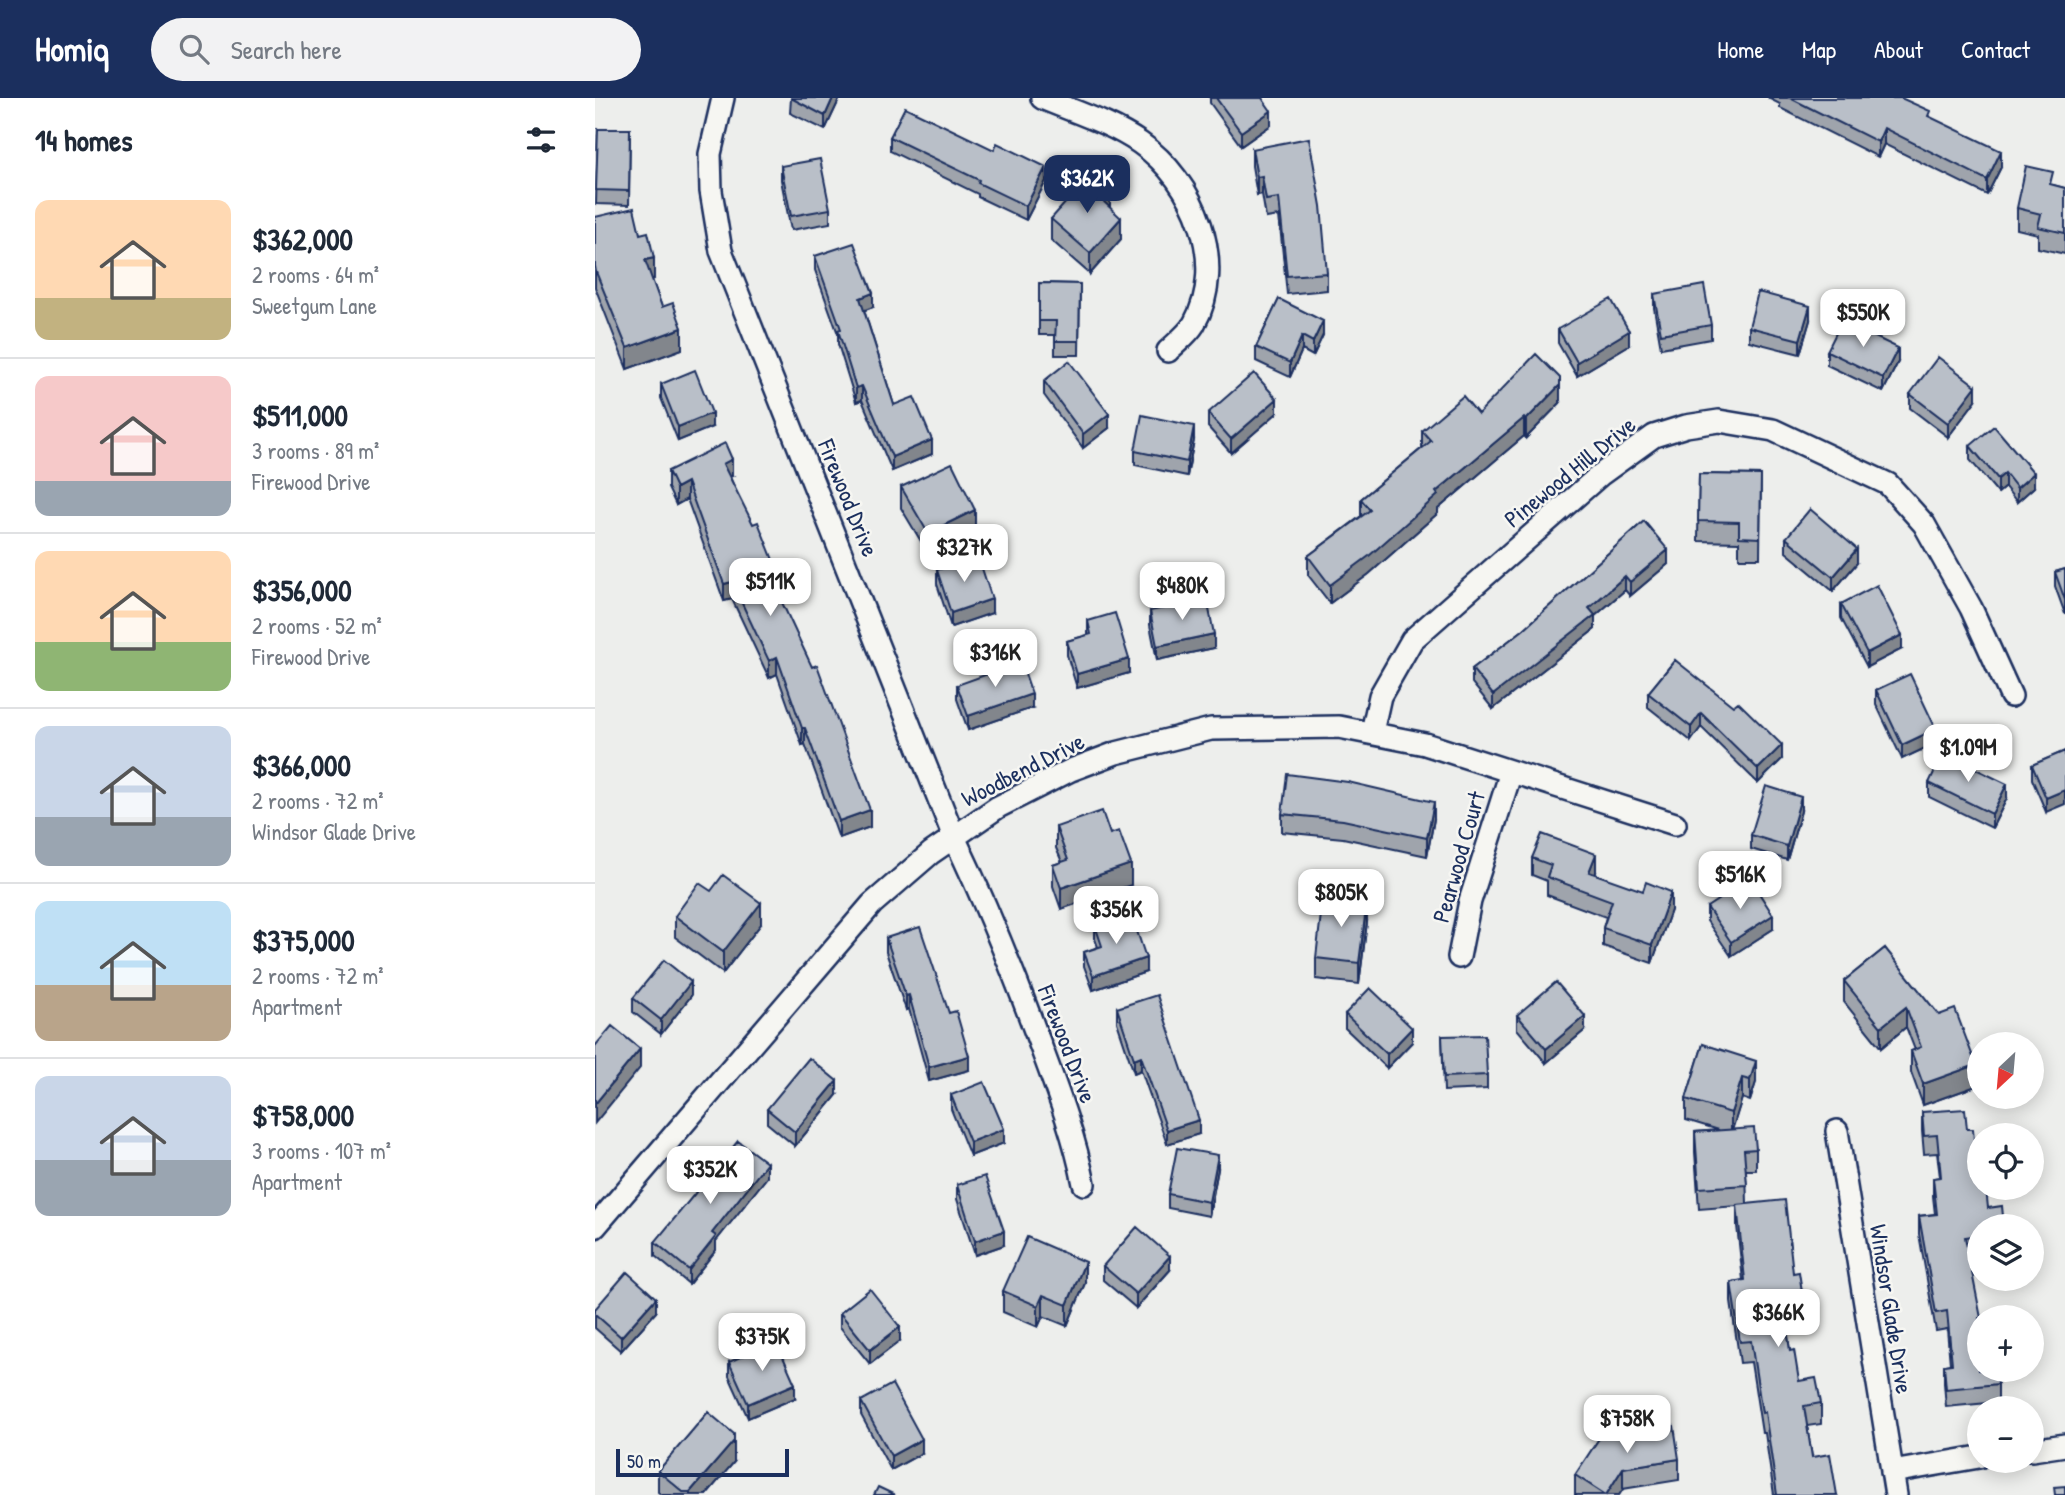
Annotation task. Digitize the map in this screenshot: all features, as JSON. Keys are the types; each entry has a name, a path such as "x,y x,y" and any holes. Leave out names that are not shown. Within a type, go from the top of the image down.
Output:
{"street":[{"name":"Firewood Drive","path":"723,98 710,154 711,191 721,251 954,837 979,890 1029,1014 1075,1138 1084,1184"},
{"path":"1042,98 1116,129 1142,145 1178,182 1198,218 1208,256 1208,284 1192,326 1168,351"},
{"name":"Pinewood Hill Drive","path":"1372,732 1380,696 1412,640 1600,475 1654,436 1686,426 1719,421 1773,430 1845,461 1888,484 1924,524 1971,608 2011,696"},
{"name":"Woodbend Drive","path":"595,1227 872,904 954,837 998,807 1071,770 1169,738 1211,729 1339,727 1425,744 1675,824"},
{"name":"Pearwood Court","path":"1459,957 1470,901 1511,772"},
{"name":"Windsor Glade Drive","path":"1837,1131 1896,1495"},
{"path":"2044,1449 2065,1446"},
{"path":"1892,1472 1967,1459"}],"building":[{"path":"791,98 833,98 825,116"},
{"path":"1216,98 1262,98 1271,111 1241,132"},
{"path":"1790,98 1901,98 1930,111 1928,116 2001,151 1987,180 1884,128 1878,142"},
{"path":"905,107 994,150 997,143 1046,167 1026,206 890,137"},
{"path":"598,129 630,129 629,191 596,190"},
{"path":"1309,138 1321,206 1327,273 1287,276 1279,198 1266,200 1262,176 1257,177 1252,149"},
{"path":"820,159 830,209 791,216 781,166"},
{"path":"2026,166 2053,172 2050,184 2065,188 2065,233 2038,227 2041,214 2017,208"},
{"path":"1091,174 1110,191 1102,200 1121,218 1090,253 1051,219"},
{"path":"634,208 640,234 648,232 654,258 645,260 662,307 673,303 682,328 627,348 596,272 595,217"},
{"path":"854,243 873,293 860,298 894,405 914,397 932,440 892,457 862,386 856,388 838,330 841,329 815,256"},
{"path":"1039,283 1080,284 1079,341 1055,341 1056,321 1039,321"},
{"path":"1704,285 1711,325 1661,334 1654,294"},
{"path":"1758,292 1810,306 1800,340 1749,327"},
{"path":"1279,299 1323,321 1313,342 1302,336 1290,363 1256,347"},
{"path":"1611,299 1629,331 1577,362 1558,329"},
{"path":"1842,321 1898,348 1883,378 1827,351"},
{"path":"1536,354 1560,378 1560,385 1526,420 1524,418 1436,492 1438,495 1369,556 1330,585 1308,556 1370,510 1361,499 1431,441 1422,431 1463,396 1478,414"},
{"path":"1938,357 1976,386 1948,423 1910,394"},
{"path":"1069,361 1109,414 1083,434 1044,381"},
{"path":"695,370 712,413 678,427 661,384"},
{"path":"1254,373 1277,399 1231,439 1208,413"},
{"path":"1142,415 1194,426 1187,462 1135,451"},
{"path":"1994,426 2034,473 2017,488 2005,473 1998,479 1970,446"},
{"path":"725,443 732,459 723,464 753,524 758,522 775,565 766,568 812,667 817,665 870,810 839,821 777,657 769,661 732,582 724,584 687,482 676,488 668,471"},
{"path":"952,463 975,510 928,533 901,487"},
{"path":"1699,474 1761,475 1760,538 1739,537 1739,522 1698,521"},
{"path":"1810,509 1857,549 1833,577 1786,538"},
{"path":"1644,521 1668,550 1630,582 1625,576 1589,608 1595,615 1493,695 1472,669 1523,630"},
{"path":"978,556 992,599 951,613 937,570"},
{"path":"2065,569 2065,600 2055,572"},
{"path":"1877,585 1902,635 1867,653 1841,604"},
{"path":"1207,599 1214,634 1157,646 1150,611"},
{"path":"1115,613 1129,659 1077,674 1067,641 1091,634 1088,621"},
{"path":"1675,660 1733,706 1738,702 1782,745 1758,769 1701,713 1691,727 1648,693"},
{"path":"1021,662 1032,694 968,716 957,685"},
{"path":"1910,674 1936,729 1902,745 1876,690"},
{"path":"2065,751 2065,790 2046,798 2032,765"},
{"path":"1943,753 2007,784 1992,814 1929,783"},
{"path":"1287,774 1348,782 1434,802 1427,838 1343,820 1282,814"},
{"path":"1766,786 1801,797 1787,846 1751,835"},
{"path":"1102,811 1110,834 1119,831 1131,864 1061,888 1053,865 1068,860 1056,827"},
{"path":"1542,834 1596,854 1589,872 1643,891 1646,882 1671,892 1652,945 1603,928 1612,901 1547,877 1551,865 1532,858"},
{"path":"723,875 761,903 723,952 675,916 699,883 711,891"},
{"path":"1750,879 1773,915 1731,942 1707,907"},
{"path":"1323,896 1367,901 1359,963 1316,958"},
{"path":"1131,913 1146,958 1093,976 1084,952 1102,946 1095,925"},
{"path":"920,927 949,1013 956,1011 969,1056 929,1067 909,995 906,996 886,938"},
{"path":"1885,948 1939,1015 1955,1009 1967,1041 1967,1068 1923,1084 1911,1051 1921,1047 1906,1007 1881,1027 1844,981"},
{"path":"664,960 691,982 661,1020 633,998"},
{"path":"1556,982 1585,1016 1546,1049 1517,1015"},
{"path":"1370,988 1412,1028 1387,1054 1345,1014"},
{"path":"1157,995 1199,1120 1167,1130 1141,1056 1134,1059 1117,1008"},
{"path":"612,1026 640,1049 595,1104 595,1046"},
{"path":"1485,1035 1487,1075 1444,1077 1442,1036"},
{"path":"1703,1044 1756,1061 1750,1080 1742,1078 1731,1113 1686,1099"},
{"path":"809,1058 837,1081 795,1132 767,1109"},
{"path":"984,1082 1004,1129 970,1142 951,1095"},
{"path":"1965,1109 1967,1200 1987,1200 1988,1208 2002,1206 2003,1214 1967,1214 1965,1237 1967,1291 1976,1291 1978,1305 1967,1305 1967,1382 1998,1384 1946,1389 1944,1365 1952,1364 1947,1311 1936,1313 1919,1216 1937,1214 1933,1178 1941,1177 1937,1135 1924,1136 1922,1112"},
{"path":"1754,1128 1756,1149 1744,1150 1747,1185 1699,1188 1695,1132"},
{"path":"738,1141 767,1163 712,1233 716,1236 689,1270 655,1242"},
{"path":"1177,1148 1218,1155 1209,1202 1168,1194"},
{"path":"985,1176 1004,1231 975,1241 957,1185"},
{"path":"1785,1200 1793,1273 1799,1272 1803,1298 1783,1301 1790,1351 1794,1350 1799,1381 1816,1378 1821,1403 1804,1406 1812,1457 1830,1454 1837,1495 1777,1495 1751,1341 1740,1342 1731,1282 1745,1280 1737,1205"},
{"path":"1137,1227 1170,1256 1136,1294 1103,1266"},
{"path":"1027,1237 1085,1262 1067,1305 1043,1295 1038,1306 1003,1291"},
{"path":"627,1272 656,1298 621,1337 595,1314 595,1309"},
{"path":"870,1289 900,1327 870,1350 840,1313"},
{"path":"776,1341 795,1384 748,1404 729,1362"},
{"path":"892,1384 922,1439 891,1456 861,1401"},
{"path":"708,1412 734,1434 734,1441 690,1492 683,1492 658,1471"},
{"path":"1674,1426 1679,1459 1623,1468 1606,1495 1575,1475 1600,1437"},
{"path":"2065,1486 2065,1495 2055,1495 2054,1487"},
{"path":"878,1487 895,1495 874,1495"}]}
